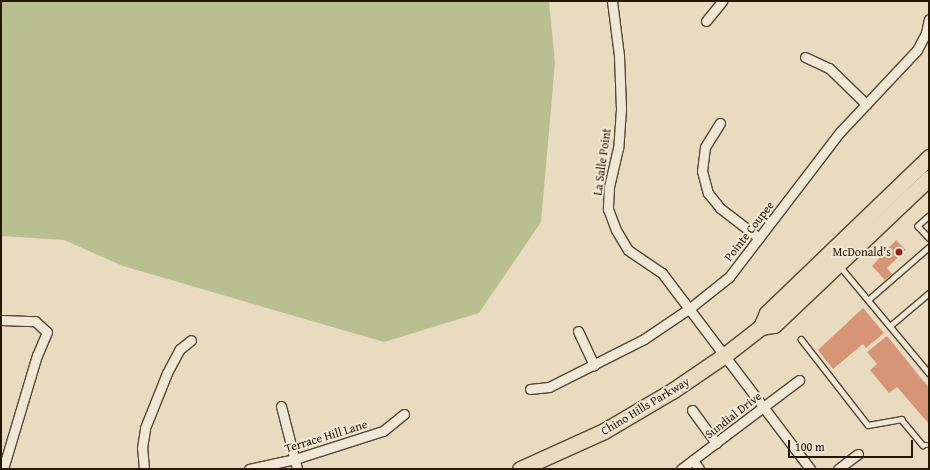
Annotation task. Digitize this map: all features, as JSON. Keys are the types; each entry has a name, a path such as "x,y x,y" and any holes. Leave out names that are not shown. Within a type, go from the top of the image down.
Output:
{"main road":[{"name":"Chino Hills Parkway","path":"520,469 541,465 604,431 656,401 725,355 761,327 774,325 929,157"},
{"name":"Chino Hills Parkway","path":"833,260 929,178"}],"street":[{"name":"La Salle Point","path":"612,1 619,56 621,109 618,148 609,187 608,209 616,230 628,250 662,273 690,308 810,469"},
{"path":"706,21 722,1"},
{"name":"Pointe Coupee","path":"530,389 549,387 644,339 690,308 729,277 840,132 917,50 926,33 929,20"},
{"path":"805,57 829,68 866,104"},
{"path":"720,123 705,148 702,171 708,193 720,208 759,238"},
{"path":"1,320 35,321 47,332 37,355 3,469"},
{"path":"578,331 594,365"},
{"path":"144,469 142,448 146,428 167,373 180,349 191,340"},
{"name":"Sundial Drive","path":"681,469 799,380"},
{"path":"281,406 297,469"},
{"path":"692,410 716,443"},
{"name":"Terrace Hill Lane","path":"249,469 295,460 383,431 404,414"},
{"path":"838,469 858,454"},
{"path":"693,460 699,469"}],"lane":[{"path":"929,216 918,226 929,238"},
{"path":"868,300 929,247"},
{"path":"833,260 929,373"},
{"path":"890,326 929,293"},
{"path":"801,339 868,424 901,419 923,445 929,445"}],"green space":[{"path":"1,1 549,1 555,63 541,222 479,313 384,342 123,266 64,240 1,236"}],"building":[{"path":"896,240 906,250 887,268 892,274 885,280 872,266"},
{"path":"863,308 884,333 866,348 863,344 833,369 818,350"},
{"path":"887,336 929,388 929,424 897,387 889,393 870,370 877,364 867,352"}],"place":[{"name":"McDonald's","path":"899,252"}]}
